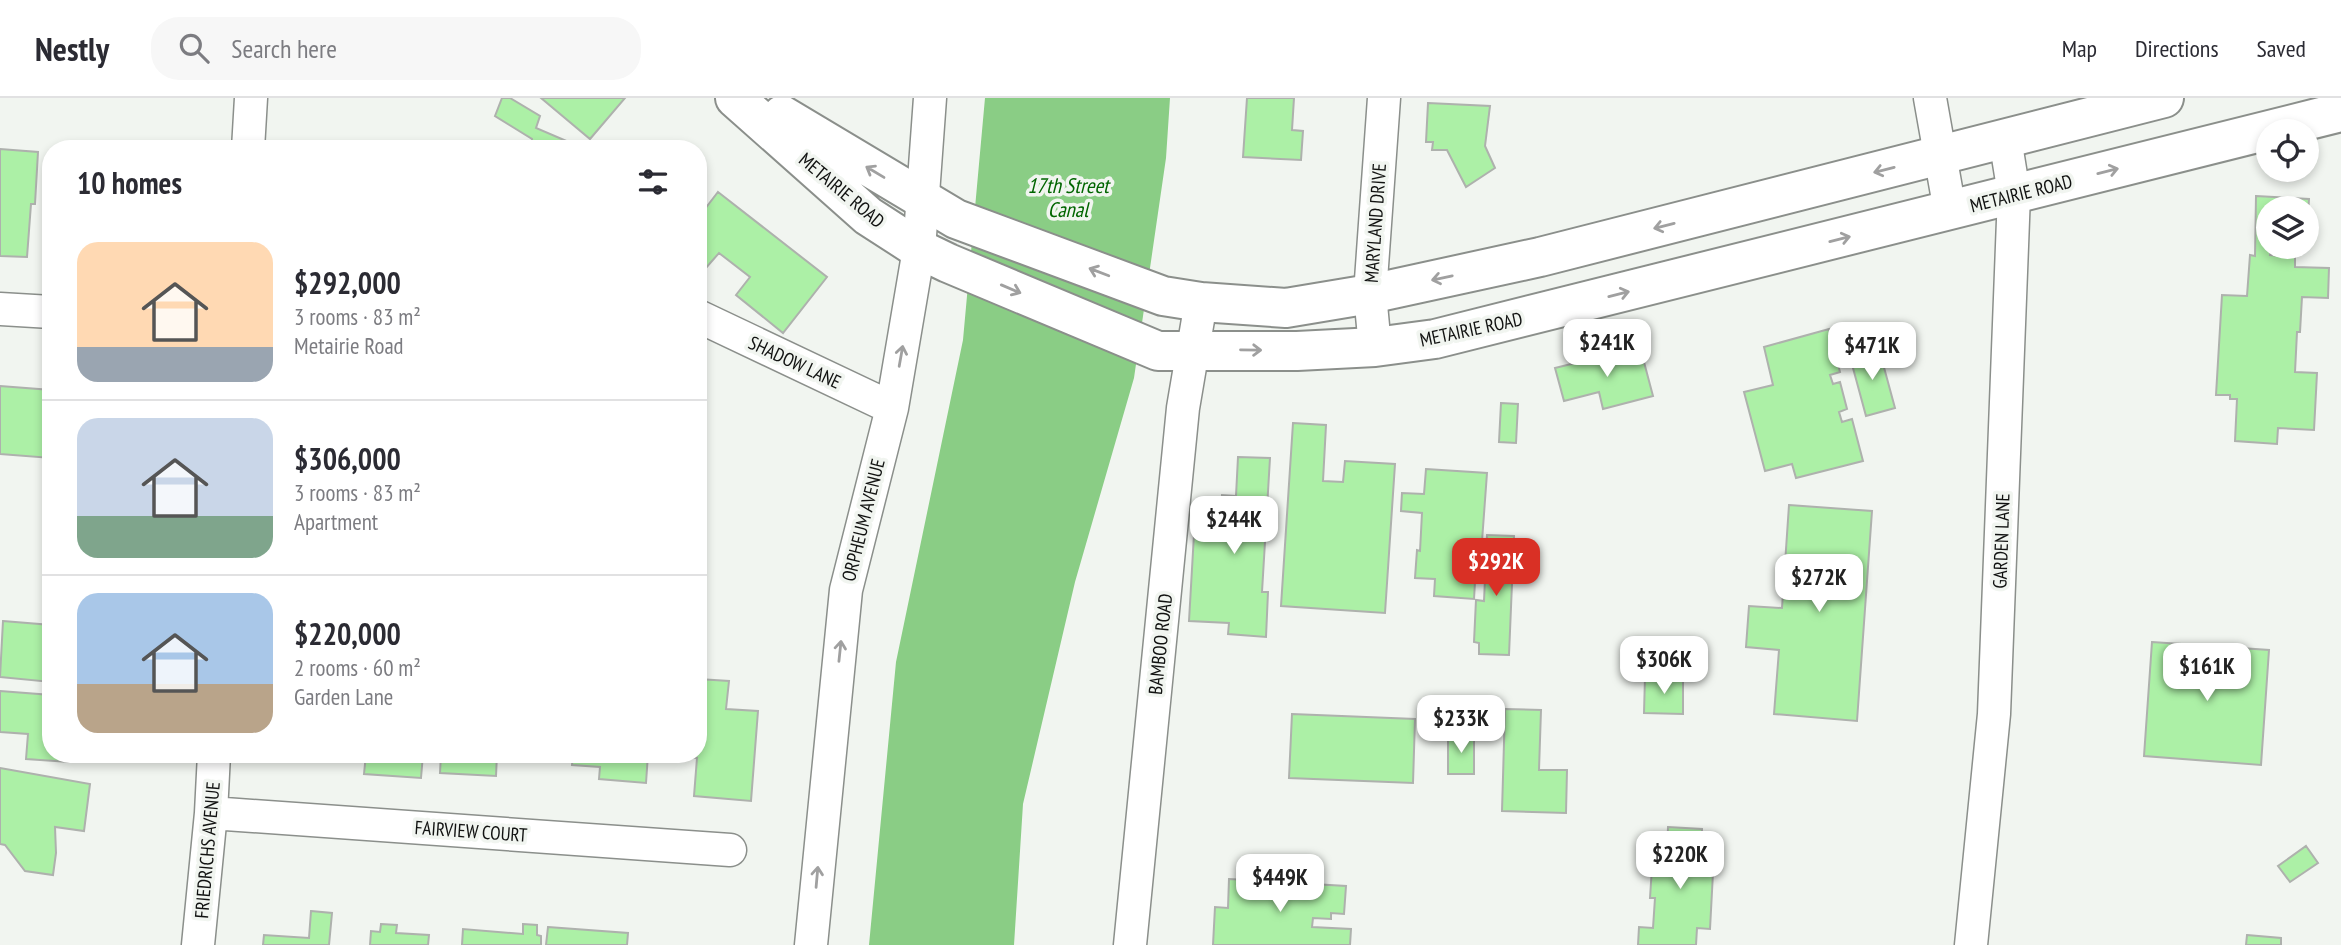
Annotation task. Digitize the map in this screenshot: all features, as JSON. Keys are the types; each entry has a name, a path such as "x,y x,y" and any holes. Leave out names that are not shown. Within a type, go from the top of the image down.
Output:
{"main road":[{"name":"METAIRIE ROAD","path":"735,98 868,216 933,256 1175,350 1297,351 1375,347 1435,339 1950,211 2336,108"},
{"name":"METAIRIE ROAD","path":"753,98 939,210 1163,296 1201,302 1286,308 1370,294 1540,257 2164,98"}],"street":[{"path":"248,140 250,98"},
{"name":"ORPHEUM AVENUE","path":"811,945 846,590 933,256 939,210 930,98"},
{"name":"MARYLAND DRIVE","path":"1375,347 1370,294 1384,98"},
{"path":"1930,98 1950,211"},
{"name":"GARDEN LANE","path":"1971,945 1994,714 2014,194 2005,138"},
{"name":"BAMBOO ROAD","path":"1130,945 1183,408 1175,350 1201,302"},
{"path":"0,309 42,311"},
{"name":"SHADOW LANE","path":"707,320 892,408"},
{"name":"FRIEDRICHS AVENUE","path":"198,945 214,763"},
{"name":"FAIRVIEW COURT","path":"211,813 730,850"}],"water":[{"name":"17th Street Canal","path":"985,98 1170,98 1166,158 1134,378 1075,582 1023,804 1014,945 869,945 896,662 963,340"}],"building":[{"path":"502,98 510,98 540,116 536,128 564,140 532,140 495,116"},
{"path":"541,98 625,98 590,139"},
{"path":"1247,98 1294,98 1292,130 1303,131 1301,160 1243,157"},
{"path":"1428,103 1490,106 1485,146 1495,168 1466,187 1447,150 1432,150 1433,142 1426,142"},
{"path":"0,149 38,152 35,204 31,204 27,257 0,256"},
{"path":"718,192 827,277 783,333 736,295 750,277 719,253 707,267 707,206"},
{"path":"2256,196 2256,259 2295,259 2295,267 2329,268 2328,298 2302,297 2300,332 2297,332 2295,372 2317,373 2314,430 2278,428 2277,444 2235,441 2237,399 2230,399 2230,395 2216,395 2222,295 2247,296 2250,255 2255,256"},
{"path":"1829,329 1840,372 1830,375 1833,384 1840,382 1847,409 1839,412 1842,422 1852,419 1863,461 1796,478 1792,464 1765,471 1744,392 1773,385 1764,347"},
{"path":"1640,347 1653,396 1603,409 1599,392 1564,401 1555,368"},
{"path":"1879,349 1895,408 1866,416 1850,357"},
{"path":"0,386 42,389 42,457 0,454"},
{"path":"1501,403 1518,404 1516,443 1499,442"},
{"path":"1293,423 1326,425 1323,481 1343,482 1345,461 1395,464 1385,613 1281,606"},
{"path":"1238,457 1270,458 1262,592 1268,592 1266,637 1228,634 1229,623 1189,621 1194,534 1202,535 1204,512 1221,513 1222,495 1236,496"},
{"path":"1426,469 1487,473 1479,582 1475,582 1474,599 1434,596 1435,579 1415,578 1422,513 1401,511 1402,493 1424,494"},
{"path":"1789,505 1872,511 1857,721 1774,714 1779,650 1746,647 1749,606 1782,608"},
{"path":"1487,535 1514,536 1509,655 1479,654 1479,643 1474,642 1476,600 1484,601"},
{"path":"3,621 42,624 42,681 0,677"},
{"path":"2152,642 2269,650 2261,765 2144,756"},
{"path":"1645,677 1683,678 1683,714 1644,713"},
{"path":"707,680 729,681 726,709 758,711 751,801 694,796 697,763 707,763"},
{"path":"0,691 42,694 42,760 26,759 28,734 0,732"},
{"path":"1505,709 1541,710 1539,770 1567,770 1566,813 1502,811"},
{"path":"1292,714 1415,719 1413,783 1289,778"},
{"path":"1448,736 1474,736 1474,774 1448,774"},
{"path":"365,763 422,763 421,778 364,774"},
{"path":"441,763 497,763 496,776 440,773"},
{"path":"647,763 646,783 599,779 600,767 572,765"},
{"path":"0,768 90,784 84,831 55,827 53,875 25,871 5,845 0,844"},
{"path":"1668,827 1702,829 1701,853 1714,854 1710,929 1697,928 1696,945 1638,945 1639,927 1653,928 1655,898 1650,898 1653,852 1667,853"},
{"path":"2306,846 2318,863 2290,882 2278,866"},
{"path":"1229,879 1346,886 1344,914 1331,913 1331,919 1313,918 1312,927 1351,929 1350,945 1213,945 1215,907 1228,908"},
{"path":"311,911 332,913 329,945 263,945 264,935 309,938"},
{"path":"381,924 397,925 396,933 429,935 428,945 370,945 371,931 380,932"},
{"path":"523,924 537,925 541,945 462,945 463,929 523,934"},
{"path":"548,927 628,933 627,945 546,945"},
{"path":"2247,935 2281,938 2281,945 2246,945"}]}
